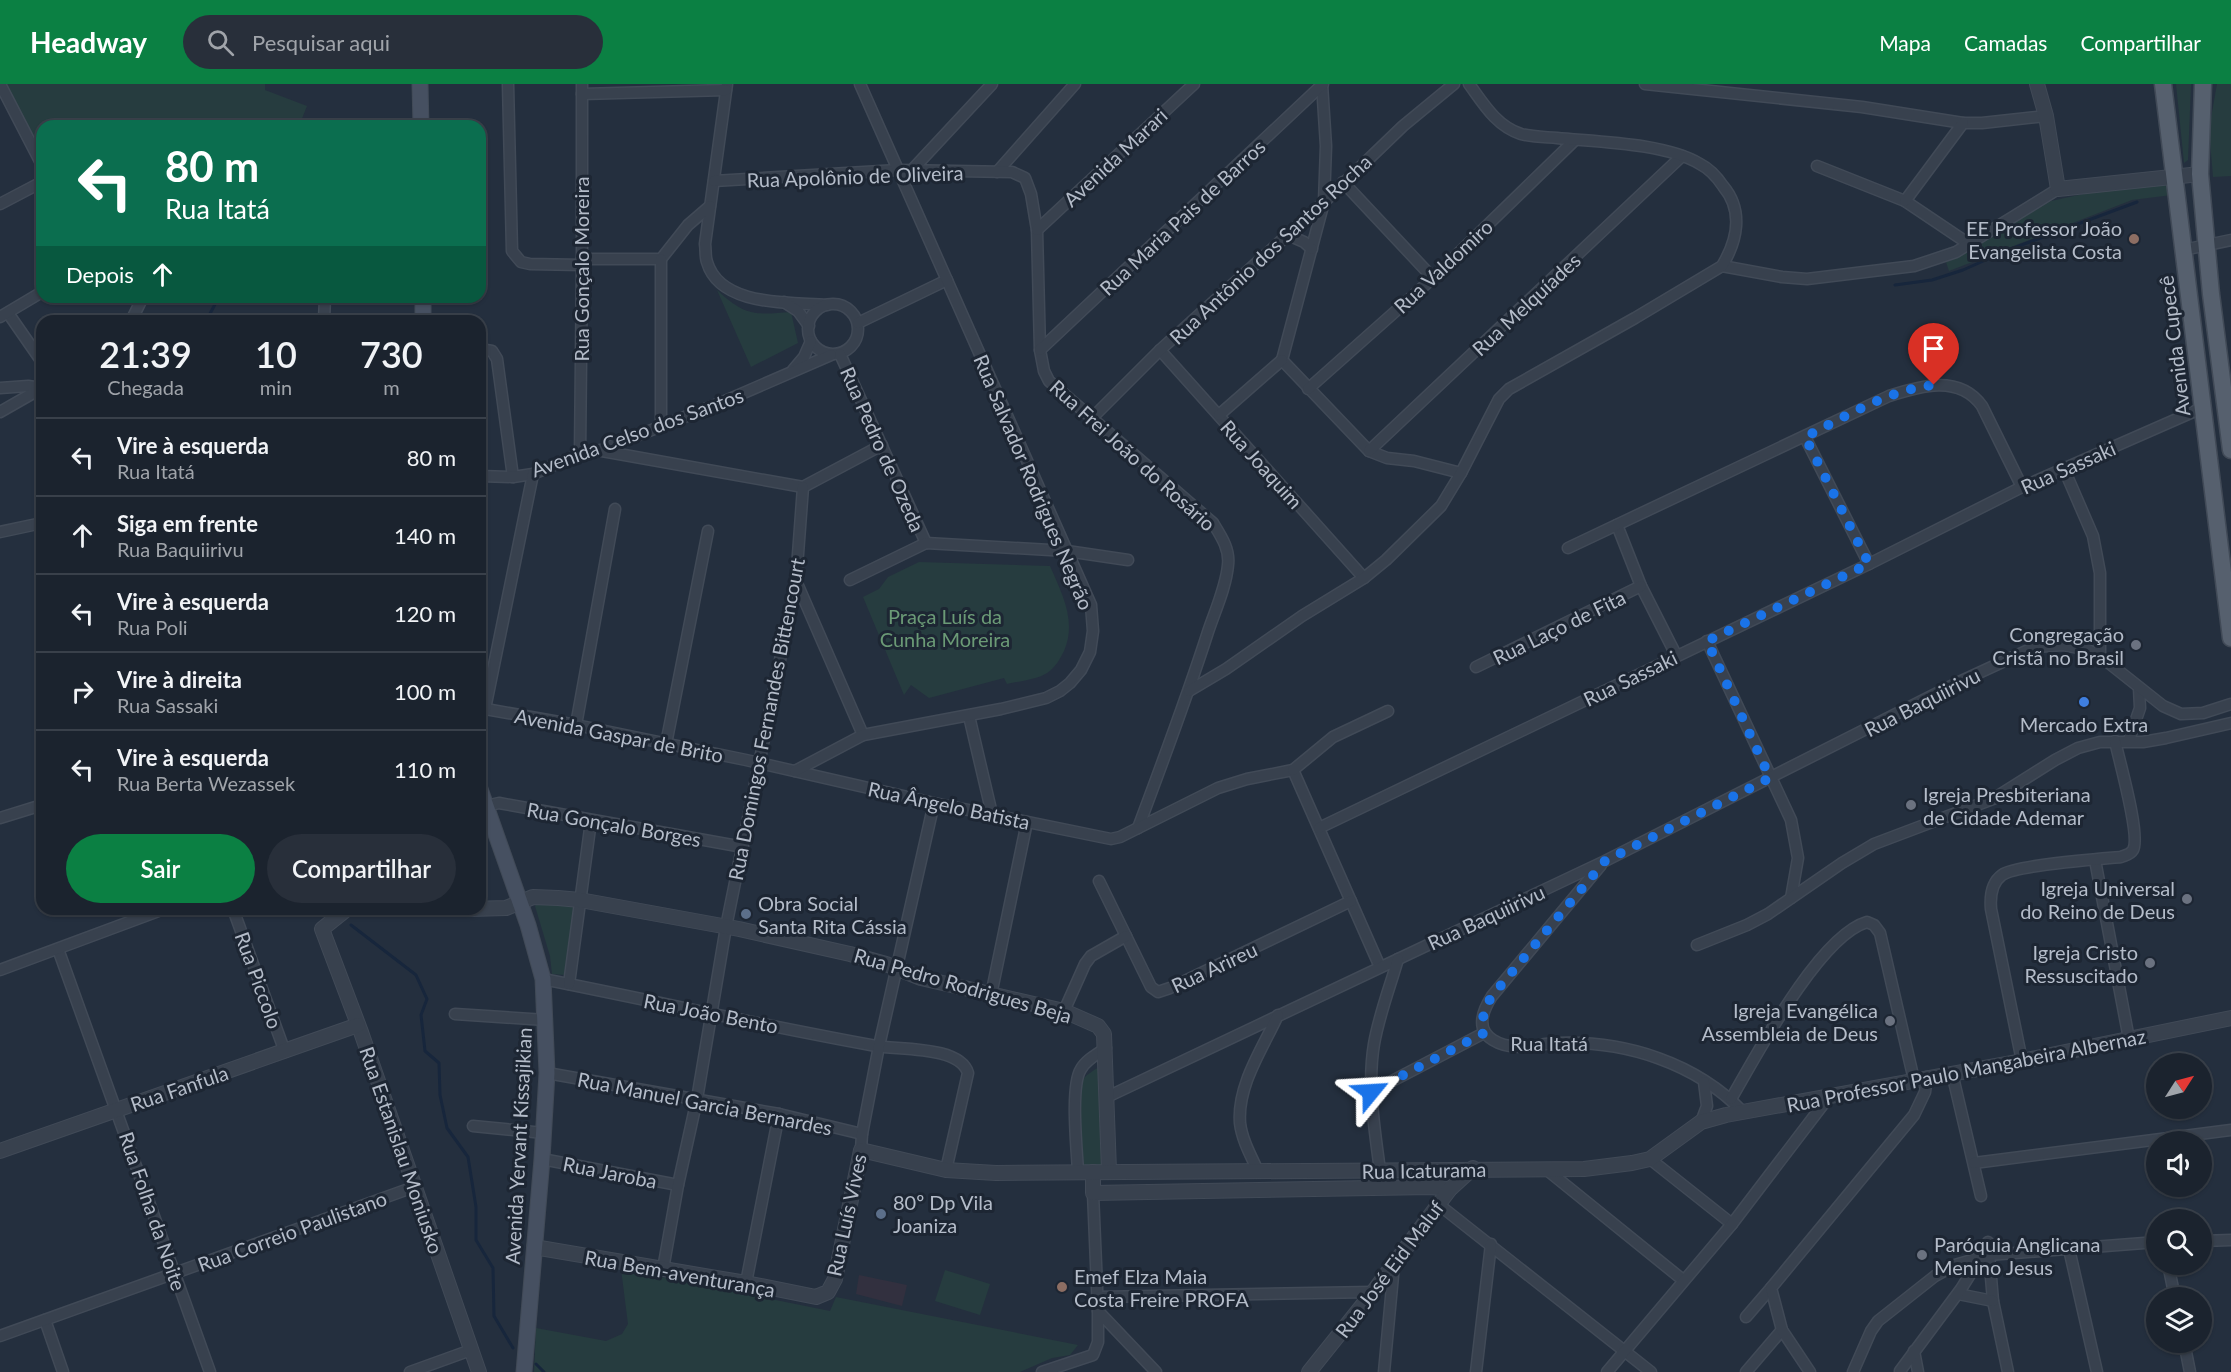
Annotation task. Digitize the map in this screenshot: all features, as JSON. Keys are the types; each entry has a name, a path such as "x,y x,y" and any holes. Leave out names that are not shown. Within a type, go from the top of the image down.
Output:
{"main road":[{"path":"420,84 421,120"},
{"name":"Avenida Cupecê","path":"2163,84 2231,638"},
{"path":"2203,84 2200,174 2230,443"},
{"name":"Avenida Yervant Kissajikian","path":"486,815 520,902 543,979 546,1020 547,1073 542,1159 527,1347 521,1372"}],"street":[{"path":"508,84 512,251 521,262 530,264 661,259"},
{"name":"Rua Salvador Rodrigues Negrão","path":"795,771 863,735 969,716 1046,698 1070,683 1080,670 1089,652 1093,635 1091,605 860,84"},
{"path":"912,170 992,84"},
{"path":"997,172 1076,84"},
{"name":"Avenida Marari","path":"1037,230 1194,84"},
{"path":"1219,415 1282,360 1324,202 1326,146 1322,84"},
{"name":"Rua Maria Pais de Barros","path":"1040,350 1322,84"},
{"name":"Rua Antônio dos Santos Rocha","path":"1091,419 1161,350 1324,202 1403,126 1454,84"},
{"path":"1189,692 1302,616 1364,578 1386,560 1441,506 1461,473 1499,399 1509,389 1722,266 1735,241 1737,226 1735,206 1729,193 1711,171 1702,164 1682,156 1636,146 1522,134 1509,129 1489,111 1469,84"},
{"path":"1645,84 1862,107 1963,123 2046,116"},
{"path":"2037,84 2046,116 2058,189"},
{"path":"582,89 726,87 705,244 707,263 722,285 743,297 834,304 846,308 858,323 858,336 855,342 846,351 835,354 822,352 811,341 808,326 798,310 784,301"},
{"path":"1,88 36,154"},
{"name":"Rua Gonçalo Moreira","path":"580,454 582,89"},
{"path":"1905,201 1963,123"},
{"name":"Rua Valdomiro","path":"1308,389 1433,278 1575,140"},
{"name":"Rua Melquíades","path":"1369,451 1682,156"},
{"path":"1817,166 1905,201 1969,244"},
{"name":"Rua Apolônio de Oliveira","path":"714,181 912,170 997,172"},
{"name":"Rua Frei João do Rosário","path":"997,172 1012,172 1025,178 1030,194 1037,230 1040,350 1044,371 1049,381 1213,524 1223,538 1228,552 1228,566 1189,692 1138,828"},
{"path":"1722,266 1782,277 1818,278 1914,266 1944,258 2058,189 2200,174"},
{"path":"1343,182 1433,278"},
{"path":"0,204 36,185"},
{"path":"661,427 661,259 688,225 710,206"},
{"path":"1287,235 1304,242 1312,249"},
{"path":"2183,250 2231,240"},
{"path":"858,323 947,280"},
{"path":"36,296 4,315 36,355"},
{"path":"808,326 816,311 827,305"},
{"path":"791,373 804,357 811,341"},
{"path":"486,350 492,351 497,359 513,477"},
{"name":"Rua Joaquim","path":"1161,350 1364,578"},
{"name":"Avenida Celso dos Santos","path":"486,476 513,477 533,474 580,454 601,450 661,427 835,354"},
{"name":"Rua Pedro de Ozeda","path":"835,354 882,445 926,543"},
{"path":"1282,360 1369,451 1387,458 1414,460 1461,473"},
{"path":"1568,548 1889,396 1917,387 1934,385 1959,387 1972,394 1982,406 2022,487"},
{"path":"0,388 36,387"},
{"path":"0,412 36,391"},
{"name":"Rua Sassaki","path":"1319,828 1869,564 2022,487 2202,408"},
{"path":"1805,437 1869,564"},
{"path":"601,450 803,487 882,445"},
{"path":"2064,469 2093,536 2100,573 2100,657"},
{"path":"486,695 533,474"},
{"name":"Rua Domingos Fernandes Bittencourt","path":"663,1269 697,1099 726,927 796,581 803,487"},
{"path":"576,725 615,509"},
{"path":"0,532 36,524"},
{"path":"1617,525 1641,586 1676,655"},
{"path":"666,744 708,531"},
{"path":"850,580 926,543 1067,551 1128,560"},
{"path":"796,581 863,735"},
{"name":"Rua Laço de Fita","path":"1476,667 1641,586"},
{"path":"1707,641 1791,820 1798,858 1791,898"},
{"name":"Rua Baquiirivu","path":"1107,1097 1605,861 1957,683 2035,647 2074,646 2088,650 2163,706 2181,714"},
{"path":"2129,741 2140,708 2139,688"},
{"path":"2182,735 2187,726 2181,714 2203,713 2231,704"},
{"path":"2140,708 2163,706"},
{"name":"Avenida Gaspar de Brito","path":"486,710 576,725 759,763"},
{"path":"1380,967 1293,770 1333,737 1388,711"},
{"path":"969,716 992,814"},
{"path":"1697,945 1746,926 1768,914 1874,844 1993,799 2078,748 2115,741 2143,742 2231,723"},
{"path":"2022,1061 1990,900 1999,877 2015,869 2128,855 2134,847 2135,831 2115,741"},
{"name":"Rua Ângelo Batista","path":"759,763 933,803 1111,839 1120,837 1230,783 1293,770"},
{"name":"Rua Gonçalo Borges","path":"486,806 499,803 743,847"},
{"name":"Rua Luís Vives","path":"825,1295 835,1279 879,1046 933,803"},
{"path":"0,807 13,814"},
{"path":"0,818 36,807"},
{"path":"569,984 591,821"},
{"path":"991,995 1027,822"},
{"path":"2095,860 2129,1039"},
{"name":"Rua Itatá","path":"1605,861 1492,996 1481,1020 1484,1033 1507,1046 1596,1043 1664,1059 1731,1099 1743,1112"},
{"name":"Rua Arireu","path":"1099,881 1154,991 1162,992 1351,901"},
{"name":"Rua Pedro Rodrigues Beja","path":"486,909 506,908 533,897 580,900 726,927 850,954 921,978 1064,1011 1102,1029 1106,1048"},
{"path":"0,970 148,915"},
{"name":"Rua Piccolo","path":"235,915 285,1052"},
{"name":"Rua Estanislau Moniusko","path":"340,915 322,929 358,1025 479,1372"},
{"path":"1731,1099 1788,1002 1832,947 1852,930 1864,923 1871,923 1880,933 1920,1079 1926,1092 1914,1115 1746,1317"},
{"path":"1064,1011 1085,964 1091,956 1126,936"},
{"name":"Rua Folha da Noite","path":"58,949 210,1372"},
{"path":"1382,1188 1371,1092 1374,1044 1398,959"},
{"name":"Rua João Bento","path":"543,979 879,1046 940,1053 954,1057 966,1068 967,1082 946,1170"},
{"path":"455,1014 546,1020"},
{"path":"1258,1171 1240,1124 1241,1104 1246,1084 1278,1015"},
{"name":"Rua Professor Paulo Mangabeira Albernaz","path":"1701,1122 1743,1112 2022,1061 2231,1018"},
{"name":"Rua Fanfula","path":"0,1151 358,1025"},
{"path":"1371,1092 1484,1033"},
{"path":"1106,1048 1109,1171"},
{"path":"1042,1372 1093,1355 1098,1342 1094,1193 1085,1172 1076,1114 1077,1079 1085,1063 1106,1048"},
{"name":"Rua Manuel Garcia Bernardes","path":"547,1073 779,1114 862,1134"},
{"path":"1952,1073 1981,1196"},
{"path":"1701,1122 1707,1106 1704,1082"},
{"path":"1607,1372 1732,1224 1828,1098"},
{"path":"746,1283 779,1114"},
{"name":"Rua Icaturama","path":"861,1150 946,1170 996,1173 1584,1169 1650,1159 1701,1122"},
{"path":"472,1126 543,1133"},
{"path":"1974,1163 2231,1130"},
{"name":"Rua Jaroba","path":"542,1159 678,1185"},
{"path":"1650,1159 1732,1224"},
{"name":"Rua José Eid Maluf","path":"1309,1372 1373,1292 1450,1188 1473,1168"},
{"path":"1547,1170 1683,1280"},
{"name":"Rua Correio Paulistano","path":"1,1331 45,1320 414,1187"},
{"name":"Rua Icaturama","path":"1094,1193 1450,1188"},
{"path":"1438,1204 1651,1372"},
{"path":"2212,1241 2231,1240"},
{"path":"1988,1242 1985,1256 2008,1372"},
{"path":"1853,1372 1871,1331 1890,1310 1935,1275 1962,1262 1985,1256 2146,1243"},
{"path":"1476,1372 1491,1244"},
{"name":"Rua Bem-aventurança","path":"534,1247 746,1283 816,1298 825,1295"},
{"path":"2069,1249 2097,1372"},
{"path":"1900,1371 1985,1256"},
{"path":"1384,1372 1394,1264"},
{"path":"1771,1288 1782,1330 1810,1372"},
{"path":"1098,1297 1373,1292"},
{"path":"1958,1294 1993,1301"},
{"path":"1098,1311 1156,1372"},
{"path":"45,1320 63,1372"},
{"path":"1746,1372 1782,1330"},
{"path":"410,1372 471,1350"},
{"path":"1914,1352 1918,1372"},
{"path":"2186,1353 2190,1372"}],"shaded area":[{"path":"859,1275 907,1285 902,1306 856,1294"}],"green space":[{"path":"5,84 265,84 265,90 307,106 301,120 36,120 36,143"},
{"path":"2176,84 2191,84 2188,160 2184,163"},
{"path":"2217,84 2231,84 2231,176 2213,177 2209,129"},
{"path":"2171,181 2172,195 2132,200 1949,271 1946,262 2051,201 2097,191"},
{"path":"717,290 735,305 751,312 791,312 798,343 751,367"},
{"name":"Praça Luís da Cunha Moreira","path":"919,562 1050,566 1063,597 1069,629 1068,640 1057,663 1047,673 1027,680 1007,684 1004,678 929,698 911,685 904,695 863,597 879,589 888,577"},
{"path":"537,904 574,906 565,975 552,974 550,956 535,906"},
{"path":"1102,1065 1106,1167 1080,1168 1079,1092 1082,1080"},
{"path":"621,1269 830,1311 836,1297 1078,1345 1070,1355 1052,1358 1020,1372 534,1372 536,1328 606,1341 622,1334 628,1324"},
{"path":"945,1270 990,1284 980,1315 935,1301"}],"waterway":[{"path":"1895,285 1932,280 1963,270 2008,250 2137,202"},
{"path":"209,315 216,303"},
{"path":"351,925 416,975 427,999 421,1015 425,1051 439,1063 440,1095 447,1128 468,1157 476,1207 476,1240 493,1268 494,1316 513,1348"},
{"path":"536,1364 544,1372"}],"place":[{"name":"EE Professor João Evangelista Costa","path":"2134,239"},
{"name":"Congregação Cristã no Brasil","path":"2136,645"},
{"name":"Mercado Extra","path":"2084,702"},
{"name":"Igreja Presbiteriana de Cidade Ademar","path":"1911,805"},
{"name":"Igreja Universal do Reino de Deus","path":"2187,899"},
{"name":"Obra Social Santa Rita Cássia","path":"746,914"},
{"name":"Igreja Cristo Ressuscitado","path":"2150,963"},
{"name":"Igreja Evangélica Assembleia de Deus","path":"1890,1021"},
{"name":"80º Dp Vila Joaniza","path":"881,1214"},
{"name":"Paróquia Anglicana Menino Jesus","path":"1922,1255"},
{"name":"Emef Elza Maia Costa Freire PROFA","path":"1062,1287"}],"route":[{"path":"1371,1092 1484,1033 1481,1020 1492,996 1605,861 1770,778 1707,641 1869,564 1805,437 1889,396 1917,387 1934,385"}]}
